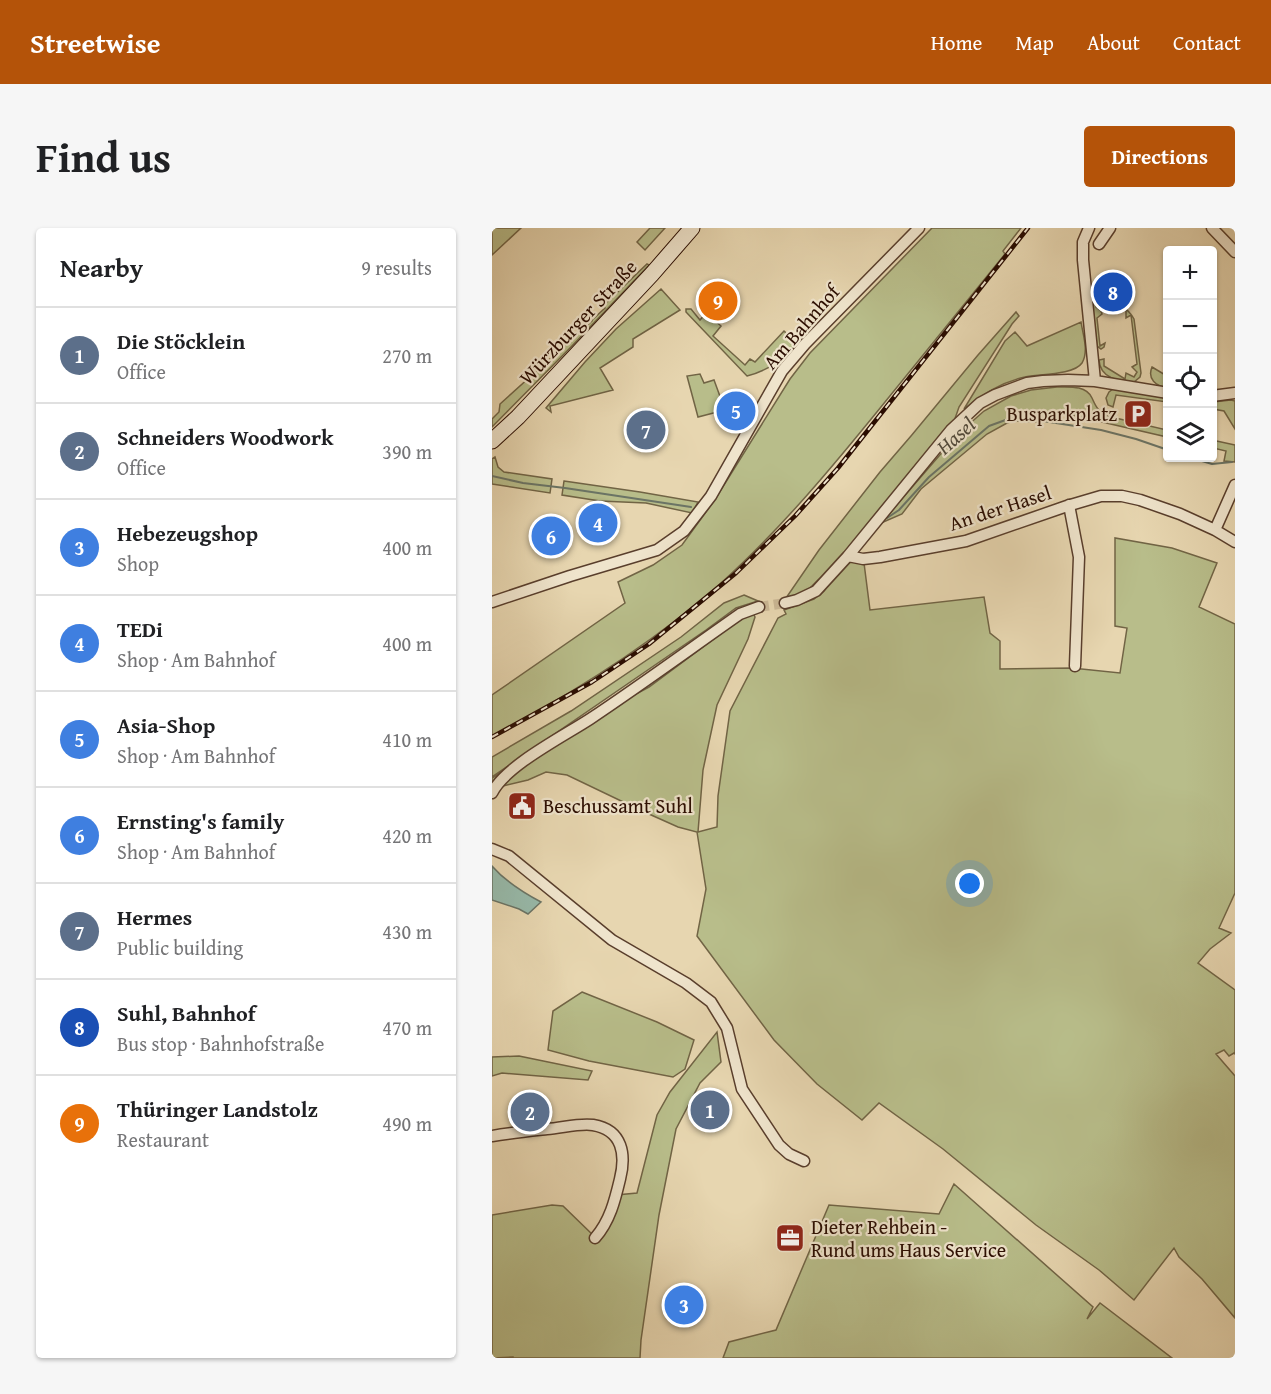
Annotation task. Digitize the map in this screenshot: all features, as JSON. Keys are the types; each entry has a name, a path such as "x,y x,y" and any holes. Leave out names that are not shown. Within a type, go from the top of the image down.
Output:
{"main road":[{"name":"Würzburger Straße","path":"492,441 518,417 692,228"}],"street":[{"name":"Am Bahnhof","path":"492,602 657,550 684,531 711,496 782,371 805,344 919,228"},
{"path":"1089,228 1083,242 1083,260 1095,381"},
{"path":"1099,244 1110,228"},
{"path":"1212,228 1235,252"},
{"path":"785,603 816,591 848,556 951,430 980,404 995,395 1027,383 1068,380 1095,381 1163,392"},
{"path":"1217,395 1235,393"},
{"path":"1217,525 1235,485"},
{"name":"An der Hasel","path":"848,556 863,559 880,557 966,541 1101,496 1122,496 1140,500 1217,525 1235,542"},
{"path":"1069,505 1079,557 1075,666"},
{"path":"492,793 501,779 521,763 589,719 740,614 759,607"},
{"path":"492,849 509,856 612,940 686,983 711,1002 727,1028 742,1089 779,1145 789,1154 804,1161"},
{"path":"492,1136 586,1125 602,1128 614,1136 623,1149 623,1167 609,1217 595,1238"}],"green space":[{"path":"492,228 521,228 492,255"},
{"path":"650,228 665,228 645,250 637,242"},
{"path":"932,228 1021,228 1003,251 1005,254 807,496 743,562 695,605 640,647 553,703 492,736 492,695 625,603 618,582 653,565 682,545 714,501 790,379 810,353"},
{"path":"647,264 649,265 492,427 492,419 499,412 500,404 592,321 605,308 604,305"},
{"path":"661,289 680,310 633,339 633,347 600,368 613,390 550,406 551,412 546,408 616,329"},
{"path":"1102,295 1120,304 1131,315 1126,318 1126,311 1105,297 1104,304 1099,301 1096,307 1102,314 1097,318 1100,346 1105,343 1101,349 1097,346 1092,303 1096,297"},
{"path":"686,309 691,309 700,320 706,313 721,326 713,336 745,365 750,359 755,362 784,331 796,344 787,355 774,364 747,376 686,312"},
{"path":"1016,312 1019,316 959,407 951,430 848,556 864,563 870,610 984,597 990,633 1000,641 1000,669 1072,668 1120,673 1127,628 1115,626 1115,538 1172,548 1217,563 1199,607 1235,624 1235,893 1219,928 1231,933 1210,949 1198,963 1235,990 1235,1054 1229,1056 1224,1050 1216,1054 1235,1076 1235,1318 1202,1279 1179,1257 1174,1248 1134,1300 1099,1270 1036,1225 943,1149 879,1103 862,1120 817,1084 774,1040 697,936 706,889 697,832 678,827 567,775 546,772 528,780 499,787 492,793 492,778 589,719 649,687 738,621 753,613 755,617 748,639 717,705 703,770 698,832 717,827 718,796 730,711 778,618 786,614 784,610 814,599 824,591 846,558 799,596 786,598 819,550 880,472"},
{"path":"1131,315 1134,319 1140,377 1134,382 1111,378 1103,371 1099,360 1104,359 1104,366 1125,379 1126,373 1134,377 1137,372 1132,367 1137,364"},
{"path":"1081,322 1085,353 1078,367 1064,372 1025,377 1008,382 985,394 964,409 1005,341 1015,332 1027,346"},
{"path":"1152,367 1163,374 1163,387 1154,381"},
{"path":"700,374 704,383 714,380 725,410 698,417 687,376"},
{"path":"1057,387 1081,389 1089,394 1101,412 1107,416 1163,429 1163,436 1063,413 1039,414 1037,422 1007,423 987,434 921,489 902,514 881,523 958,434 984,411 1011,396 1031,390"},
{"path":"1113,389 1163,397 1163,401 1116,395 1113,407 1108,405 1106,398"},
{"path":"1235,401 1235,429 1224,411 1217,410 1217,402"},
{"path":"1217,441 1235,445 1235,462 1224,461 1226,451 1217,449"},
{"path":"495,457 498,467 504,472 552,479 550,493 492,484 492,459"},
{"path":"564,481 698,502 692,513 646,503 600,501 562,495"},
{"path":"744,595 758,601 736,608 492,777 492,757 571,711 681,637 724,603"},
{"path":"582,992 657,1022 694,1040 685,1069 673,1077 589,1061 548,1050 553,1011"},
{"path":"717,1032 721,1062 700,1083 676,1129 659,1215 640,1358 492,1358 492,1215 552,1205 563,1206 595,1237 616,1195 637,1193 657,1115 670,1092"},
{"path":"519,1056 592,1071 588,1080 502,1073 492,1076 492,1057"},
{"path":"954,1184 1093,1307 1087,1319 1100,1303 1172,1358 723,1358 729,1342 776,1330 829,1205 939,1214"}],"shaded area":[{"path":"492,866 515,886 541,902 528,914 492,900"}],"waterway":[{"name":"Hasel","path":"887,518 899,510 929,477 989,426 1011,418 1101,430 1163,448"},
{"name":"Hasel","path":"1205,462 1212,464 1232,462"},
{"name":"Hasel","path":"492,476 523,483 691,507"}],"tunnel":[{"path":"759,607 785,603"}],"railway":[{"path":"492,737 592,682 649,644 736,573 795,516 838,468 1028,228"}],"place":[{"name":"Suhl, Bahnhof","path":"1113,292"},
{"name":"Thüringer Landstolz","path":"718,301"},
{"name":"Asia-Shop","path":"736,411"},
{"name":"Busparkplatz","path":"1138,414"},
{"name":"Hermes","path":"646,430"},
{"name":"TEDi","path":"598,523"},
{"name":"Ernsting's family","path":"551,536"},
{"name":"Beschussamt Suhl","path":"522,806"},
{"name":"Die Stöcklein","path":"710,1110"},
{"name":"Schneiders Woodwork","path":"530,1112"},
{"name":"Dieter Rehbein - Rund ums Haus Service","path":"790,1238"},
{"name":"Hebezeugshop","path":"684,1305"}]}
